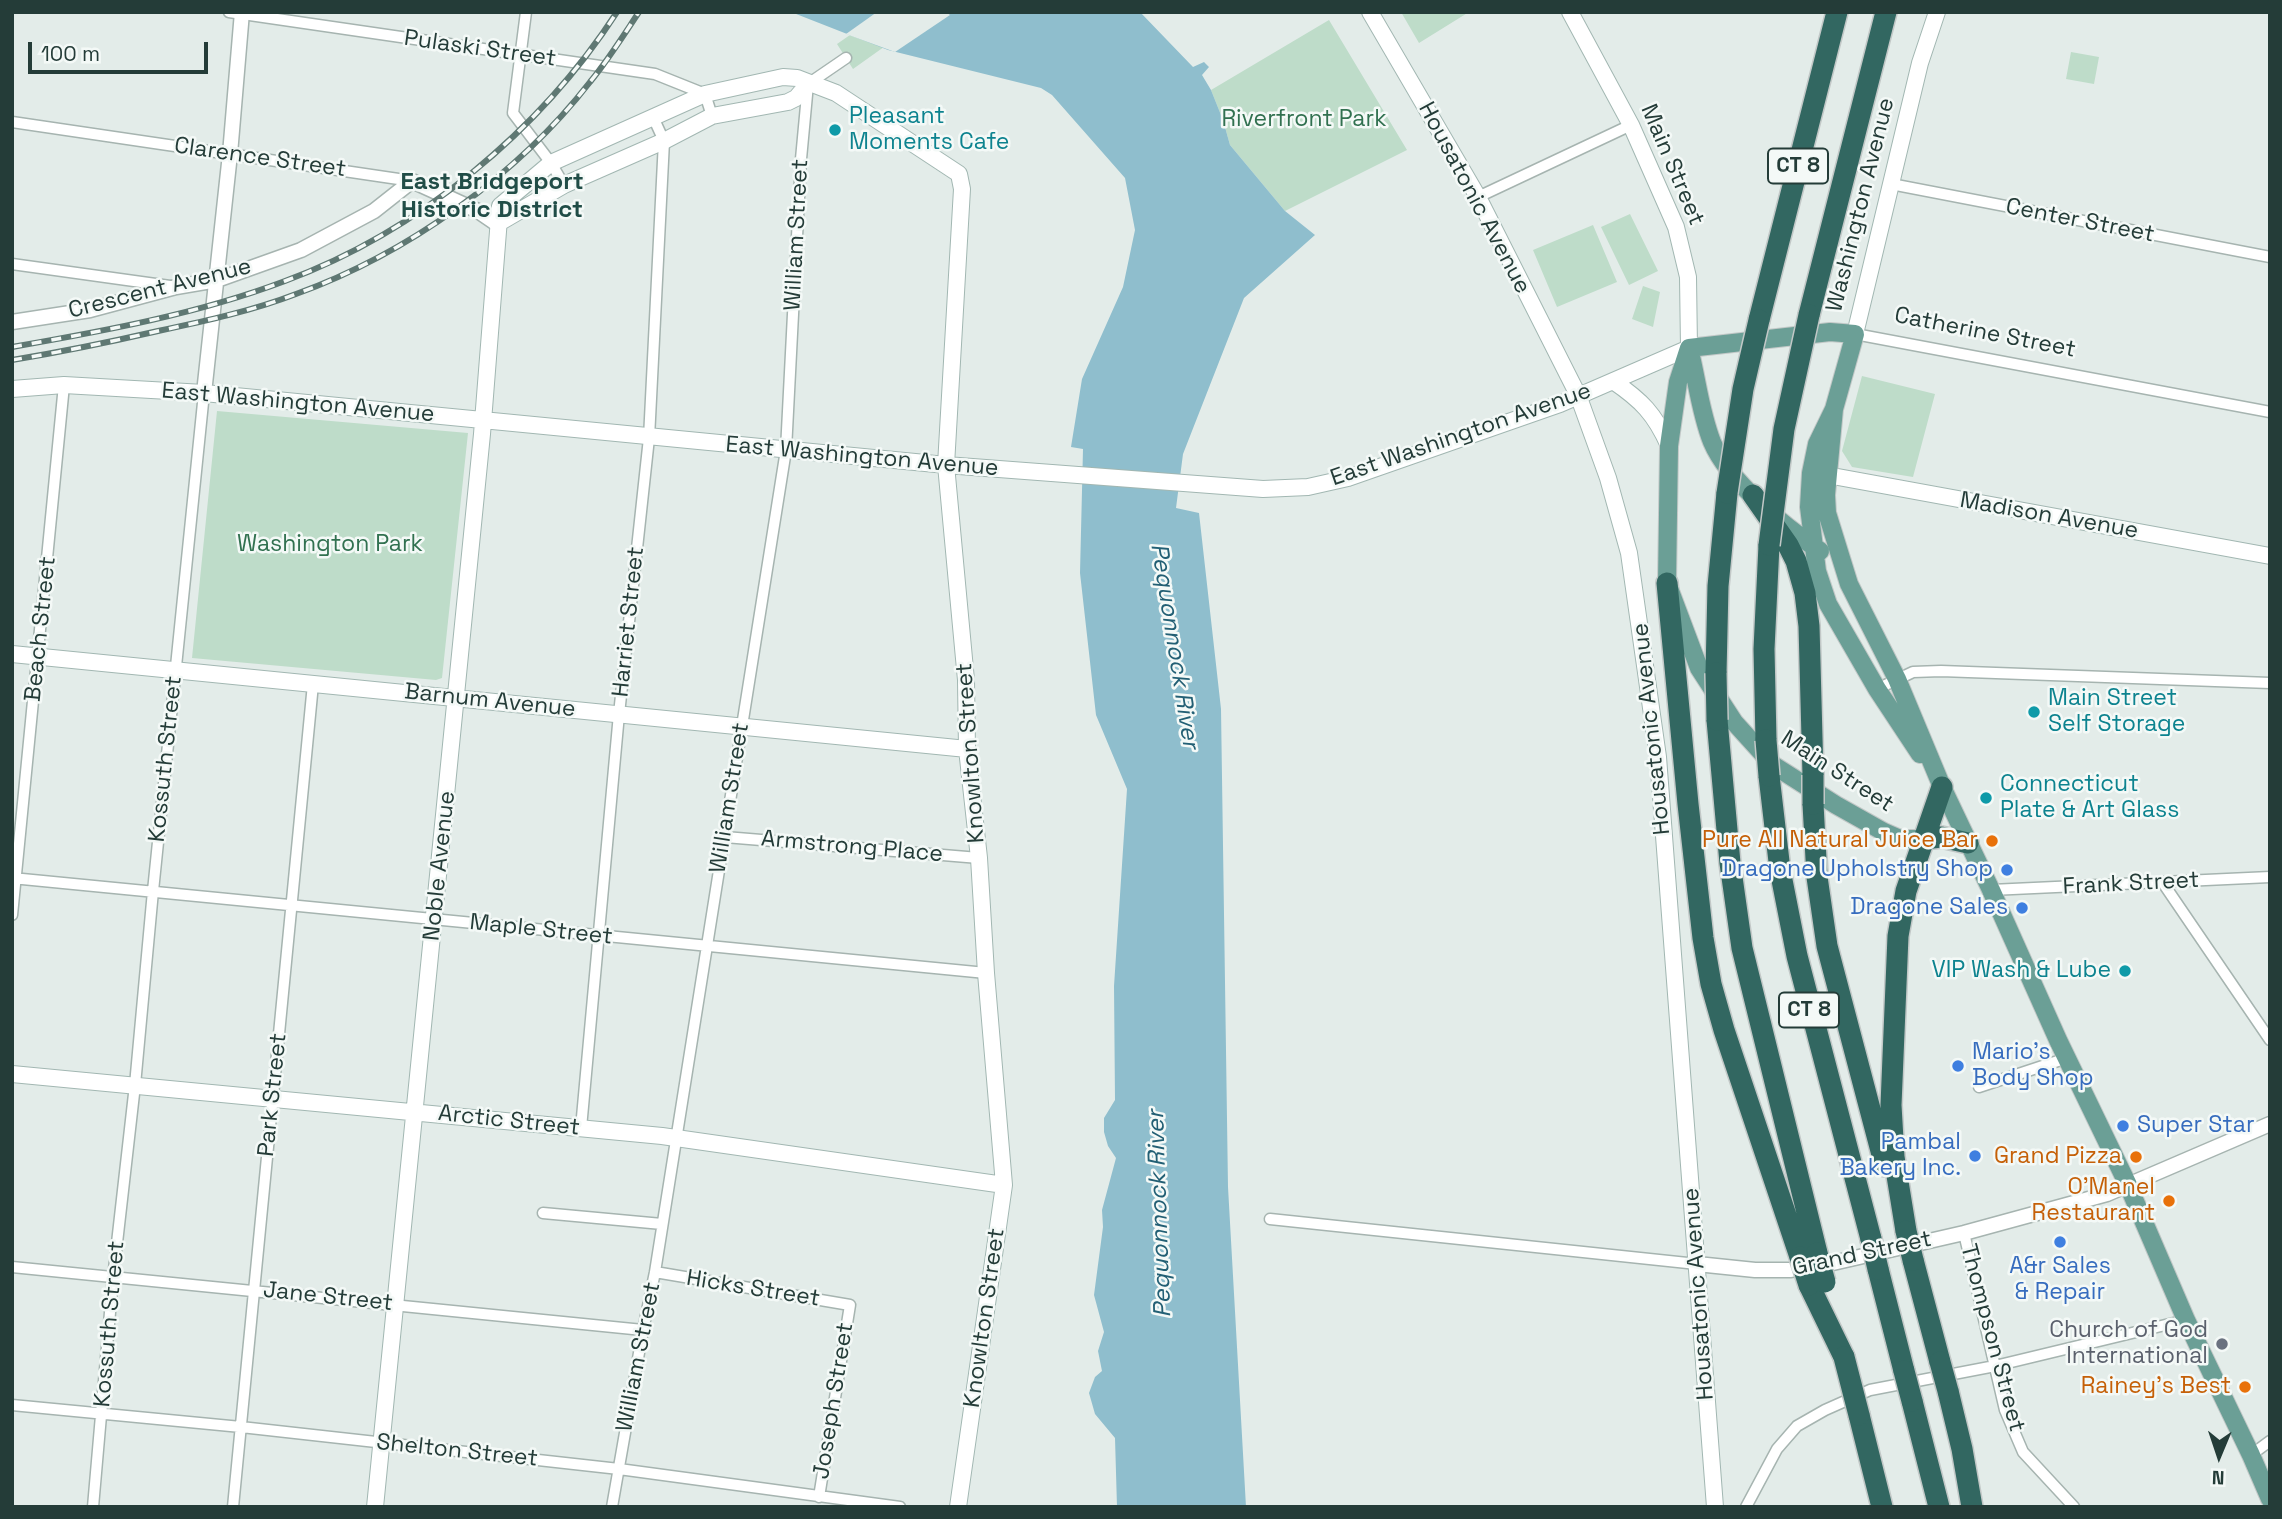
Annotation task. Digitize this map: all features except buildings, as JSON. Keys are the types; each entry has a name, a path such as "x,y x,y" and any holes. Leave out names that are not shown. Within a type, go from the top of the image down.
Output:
{"highway":[{"name":"CT 8","path":"1809,1255 1742,948 1730,863 1717,720 1716,673 1718,586 1727,493 1741,399 1837,12"},
{"name":"CT 8","path":"1886,12 1809,315 1784,429 1769,545 1764,649 1766,740 1780,870 1799,967 1940,1507"},
{"path":"1753,495 1788,545 1796,561 1805,593 1809,637 1817,877 1828,946 1889,1182 1906,1231 1948,1391 1972,1507"},
{"path":"1667,583 1689,818 1711,984 1724,1031 1809,1255 1844,1357 1882,1507"},
{"path":"1906,1231 1891,1122 1900,921 1906,891 1942,787"},
{"path":"1924,839 1941,837 1968,843"}],"main road":[{"name":"Housatonic Avenue","path":"1370,12 1478,197 1578,395 1608,478 1629,553 1643,636 1658,757 1715,1507"},
{"name":"Main Street","path":"1570,12 1631,125 1676,227 1688,277 1689,348 1704,419 1713,443 1732,476 1824,554 1849,584"},
{"name":"Washington Avenue","path":"1819,474 1920,63 1937,12"},
{"path":"783,77 797,78 808,84 788,102 712,116 664,141 564,185 498,224 500,206 551,163 705,94 783,77"},
{"name":"Knowlton Street","path":"808,84 836,93 959,174 962,188 946,465 966,680 967,749 979,858 1004,1185 958,1507"},
{"name":"Noble Avenue","path":"375,1507 483,420 498,224"},
{"name":"Catherine Street","path":"1689,348 1830,332 1855,334"},
{"name":"Main Street","path":"1689,348 1678,382 1669,446 1667,583 1699,668 1734,722 1773,765 1836,806 1892,836 1906,840 1924,839"},
{"name":"East Washington Avenue","path":"12,389 64,385 204,393 946,465 1269,488 1308,487 1348,478 1560,404 1689,348"},
{"name":"Main Street","path":"1613,381 1639,399 1660,424 1669,446"},
{"name":"Main Street","path":"1819,474 1809,507 1817,571 1828,604 1877,689 1942,787"},
{"name":"Main Street","path":"1819,474 1827,513 1849,584 1897,679 1942,787 2128,1185 2186,1320 2270,1499"},
{"name":"Madison Avenue","path":"1819,474 2270,556"},
{"name":"Barnum Avenue","path":"12,654 967,749"},
{"name":"Arctic Street","path":"12,1074 677,1138 1004,1185"}],"street":[{"path":"526,12 513,113 551,163 564,185"},
{"name":"Pulaski Street","path":"238,13 656,74 705,94"},
{"name":"Kossuth Street","path":"93,1507 113,1278 230,153 238,13"},
{"path":"808,84 846,58"},
{"name":"William Street","path":"612,1507 655,1272 786,450 801,159 808,84"},
{"path":"705,94 712,116"},
{"name":"Harriet Street","path":"581,1128 619,714 649,438 664,141 653,117"},
{"name":"Clarence Street","path":"12,122 412,181 478,211 498,224"},
{"path":"1478,197 1631,125"},
{"name":"Crescent Avenue","path":"12,322 90,310 176,287 216,280 301,250 374,211 412,181"},
{"name":"Center Street","path":"1891,184 2270,257"},
{"path":"12,264 176,287"},
{"name":"Catherine Street","path":"1855,334 2270,412"},
{"name":"Beach Street","path":"12,915 64,385"},
{"path":"1877,689 1913,672 1941,671 2270,683"},
{"name":"Park Street","path":"233,1507 313,684"},
{"name":"Armstrong Place","path":"724,837 979,858"},
{"name":"Frank Street","path":"1992,890 2270,877"},
{"name":"Maple Street","path":"14,878 986,973"},
{"path":"2163,883 2270,1041"},
{"path":"1979,1087 2067,1058"},
{"name":"Grand Street","path":"1270,1219 1755,1270 1790,1270 1824,1265 1964,1233 2107,1194 2270,1124"},
{"path":"543,1213 662,1224"},
{"name":"Thompson Street","path":"1964,1233 2005,1410 2023,1452 2074,1507"},
{"name":"Jane Street","path":"12,1267 643,1330"},
{"name":"Hicks Street","path":"655,1272 850,1305"},
{"name":"Joseph Street","path":"818,1497 850,1305"},
{"path":"1746,1507 1777,1449 1797,1426 1870,1390 1994,1366 2186,1320"},
{"name":"Shelton Street","path":"12,1405 241,1427 619,1469 900,1507"},
{"path":"2251,1455 2270,1441"}],"green space":[{"path":"883,12 933,12 853,69 837,44"},
{"path":"1401,12 1469,12 1419,43"},
{"name":"Riverfront Park","path":"1329,20 1407,150 1285,211 1230,145 1211,90"},
{"path":"2071,52 2099,57 2094,84 2066,79"},
{"path":"1630,214 1658,271 1629,285 1601,227"},
{"path":"1593,225 1617,282 1557,307 1533,250"},
{"path":"1643,286 1660,292 1653,327 1632,319"},
{"path":"1862,376 1935,394 1913,477 1852,467 1842,451"},
{"name":"Washington Park","path":"217,411 468,433 442,678 436,680 192,658"}],"water":[{"name":"Pequonnock River","path":"791,12 1140,12 1193,67 1204,62 1209,67 1202,75 1223,120 1230,145 1285,211 1315,235 1244,298 1183,454 1176,508 1199,513 1221,709 1228,1187 1246,1507 1117,1507 1115,1438 1095,1414 1089,1393 1095,1377 1102,1371 1098,1351 1104,1332 1094,1295 1103,1227 1102,1210 1116,1158 1108,1146 1104,1118 1115,1100 1114,986 1127,789 1096,715 1080,573 1083,449 1071,447 1082,379 1123,287 1135,230 1125,178 1052,95 1041,88 888,50"}],"pier":[{"path":"877,12 946,12 950,15 895,52 846,34"}],"railway":[{"path":"12,347 116,328 219,303 285,281 382,235 428,206 472,173 513,136 586,56 617,12"},
{"path":"12,360 245,311 296,294 379,257 458,208 529,149 590,82 639,12"}],"place":[{"name":"Pleasant Moments Cafe","path":"835,130"},
{"name":"Main Street Self Storage","path":"2034,712"},
{"name":"Connecticut Plate & Art Glass","path":"1986,798"},
{"name":"Pure All Natural Juice Bar","path":"1992,841"},
{"name":"Dragone Upholstry Shop","path":"2007,870"},
{"name":"Dragone Sales","path":"2022,908"},
{"name":"VIP Wash & Lube","path":"2125,971"},
{"name":"Mario's Body Shop","path":"1958,1066"},
{"name":"Super Star","path":"2123,1126"},
{"name":"Pambal Bakery Inc.","path":"1975,1156"},
{"name":"Grand Pizza","path":"2136,1157"},
{"name":"O'Manel Restaurant","path":"2169,1201"},
{"name":"A&r Sales & Repair","path":"2060,1242"},
{"name":"Church of God International","path":"2222,1344"},
{"name":"Rainey's Best","path":"2245,1387"}],"district":[{"name":"East Bridgeport Historic District","path":"492,196"}]}
